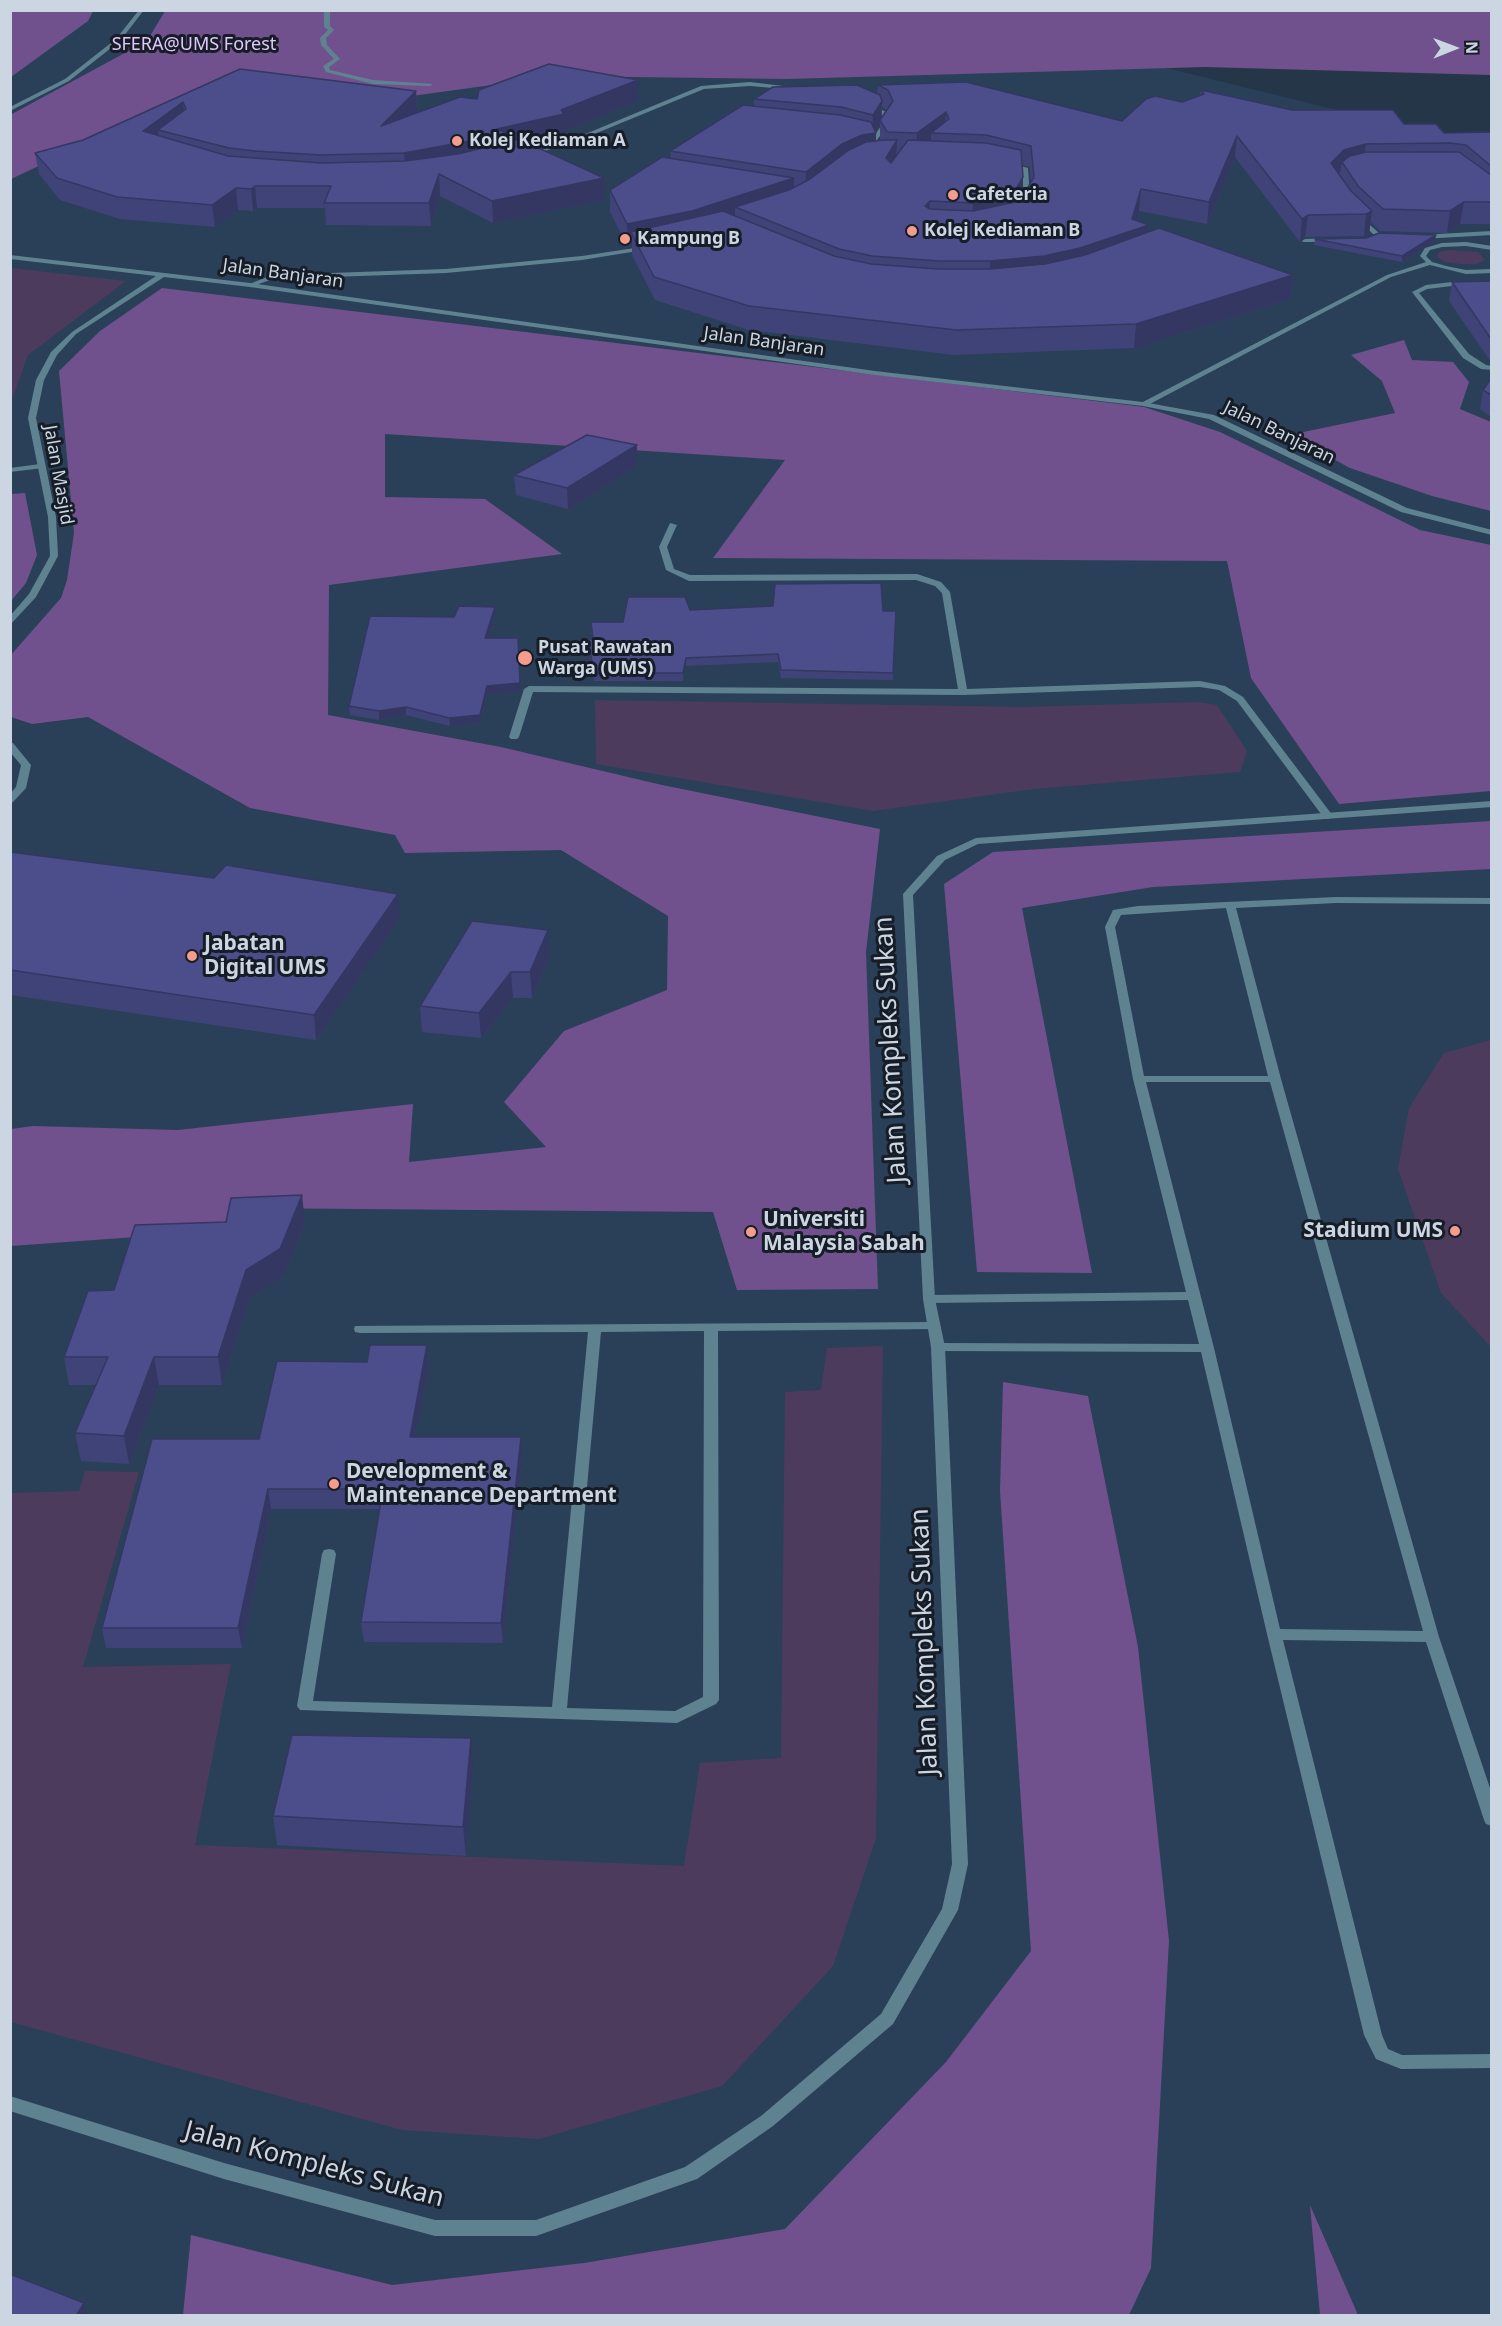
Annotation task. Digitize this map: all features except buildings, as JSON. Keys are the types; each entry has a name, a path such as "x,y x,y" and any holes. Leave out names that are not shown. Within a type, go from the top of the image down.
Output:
{"street":[{"path":"10,109 67,80 118,40 141,10"},
{"path":"327,10 327,27 331,30 323,38 324,45 337,58 326,66 328,71 373,82 430,84"},
{"path":"521,156 552,148 703,87 750,84 805,90"},
{"path":"856,101 884,113 887,122 874,140"},
{"path":"863,138 874,140"},
{"path":"874,140 883,157 874,158"},
{"path":"994,162 1025,168 1027,199 1023,207"},
{"path":"1352,210 1374,236 1396,236"},
{"path":"1416,237 1491,234"},
{"path":"1447,237 1452,244"},
{"path":"1305,241 1334,240"},
{"path":"1491,248 1452,244 1427,249 1423,256 1430,263 1445,268 1477,272 1491,271"},
{"path":"250,285 272,277 446,271 525,265 655,247"},
{"name":"Jalan Banjaran","path":"10,257 250,285 875,373 1143,404 1211,417 1404,510 1491,533"},
{"path":"1143,404 1389,276 1430,263"},
{"path":"1477,272 1491,284"},
{"name":"Jalan Masjid","path":"10,622 33,595 54,556 52,517 32,418 40,380 54,354 92,320 164,274"},
{"path":"1491,284 1452,284 1426,287 1415,292 1466,356 1484,367 1491,368"},
{"path":"10,470 40,466"},
{"path":"673,525 663,547 670,570 689,578 917,577 938,584 946,592 963,692"},
{"path":"514,737 529,689 963,692 1200,684 1222,688 1240,699 1328,816"},
{"path":"10,745 26,765 21,789 10,800"},
{"name":"Jalan Kompleks Sukan","path":"10,2103 224,2171 435,2228 536,2228 692,2173 767,2121 886,2019 950,1910 960,1864 938,1347 929,1299 908,894 940,858 976,841 1491,804"},
{"path":"1491,901 1336,900 1117,912 1110,927 1139,1079 1208,1348 1274,1634 1373,2035 1382,2054 1401,2062 1491,2061"},
{"path":"1230,905 1275,1079 1432,1637 1491,1820"},
{"path":"1139,1079 1275,1079"},
{"path":"929,1299 1194,1296"},
{"path":"360,1329 595,1330 933,1326"},
{"path":"329,1554 305,1706 677,1717 711,1700 711,1327"},
{"path":"559,1713 595,1330"},
{"path":"938,1347 1208,1348"},
{"path":"1274,1634 1432,1637"}],"shaded area":[{"name":"Universiti Malaysia Sabah","path":"11,11 874,11 1028,34 1491,148 1491,2315 11,2316"},
{"path":"1449,250 1478,252 1485,260 1477,264 1461,264 1446,262 1437,257 1439,252"},
{"path":"11,268 126,281 28,355 11,403"},
{"path":"595,700 1022,707 1197,702 1217,705 1247,751 1240,772 1034,789 873,811 596,764"},
{"name":"Stadium UMS","path":"1492,1040 1491,1347 1441,1293 1398,1169 1409,1108 1444,1053"},
{"path":"883,1346 876,1838 833,1966 722,2086 539,2139 402,2130 11,2022 11,1493 79,1491 85,1471 139,1472 83,1667 231,1664 195,1845 684,1866 700,1763 781,1758 785,1392 821,1390 827,1348"}],"green space":[{"path":"11,10 93,11 88,21 11,77"},
{"name":"SFERA@UMS Forest","path":"165,11 1491,11 1491,75 1205,67 787,79 557,76 361,103 218,82 11,179 10,115 147,41"},
{"path":"162,288 1144,407 1220,432 1420,530 1491,545 1491,791 1339,804 1251,678 1227,561 713,558 785,460 385,434 385,497 485,499 562,554 329,585 328,715 501,747 662,785 880,829 866,952 878,1289 737,1290 713,1212 245,1208 239,1233 150,1236 11,1246 11,1129 33,1126 178,1130 413,1104 409,1162 546,1147 504,1102 564,1031 667,990 668,916 561,850 405,853 395,835 250,808 88,717 32,724 11,717 10,656 61,598 67,580 74,533 59,371 100,331"},
{"path":"1404,340 1412,360 1453,362 1469,382 1460,409 1491,422 1491,511 1432,496 1350,468 1289,435 1395,413 1382,381 1351,355"},
{"path":"25,493 37,555 26,583 11,601 11,494"},
{"path":"1491,821 1491,869 1153,887 1022,908 1092,1273 977,1272 944,884 993,852"},
{"path":"1003,1382 1088,1396 1138,1647 1169,1941 1151,2268 1129,2315 183,2315 191,2235 392,2285 584,2263 785,2229 946,2062 1031,1951 1000,1491"},
{"path":"1310,2205 1358,2315 1320,2315"}],"place":[{"name":"Kolej Kediaman A","path":"457,141"},
{"name":"Cafeteria","path":"953,195"},
{"name":"Kolej Kediaman B","path":"912,231"},
{"name":"Kampung B","path":"625,239"},
{"name":"Pusat Rawatan Warga (UMS)","path":"525,658"},
{"name":"Jabatan Digital UMS","path":"192,956"},
{"name":"Stadium UMS","path":"1455,1231"},
{"name":"Universiti Malaysia Sabah","path":"751,1232"},
{"name":"Development & Maintenance Department","path":"334,1484"}]}
